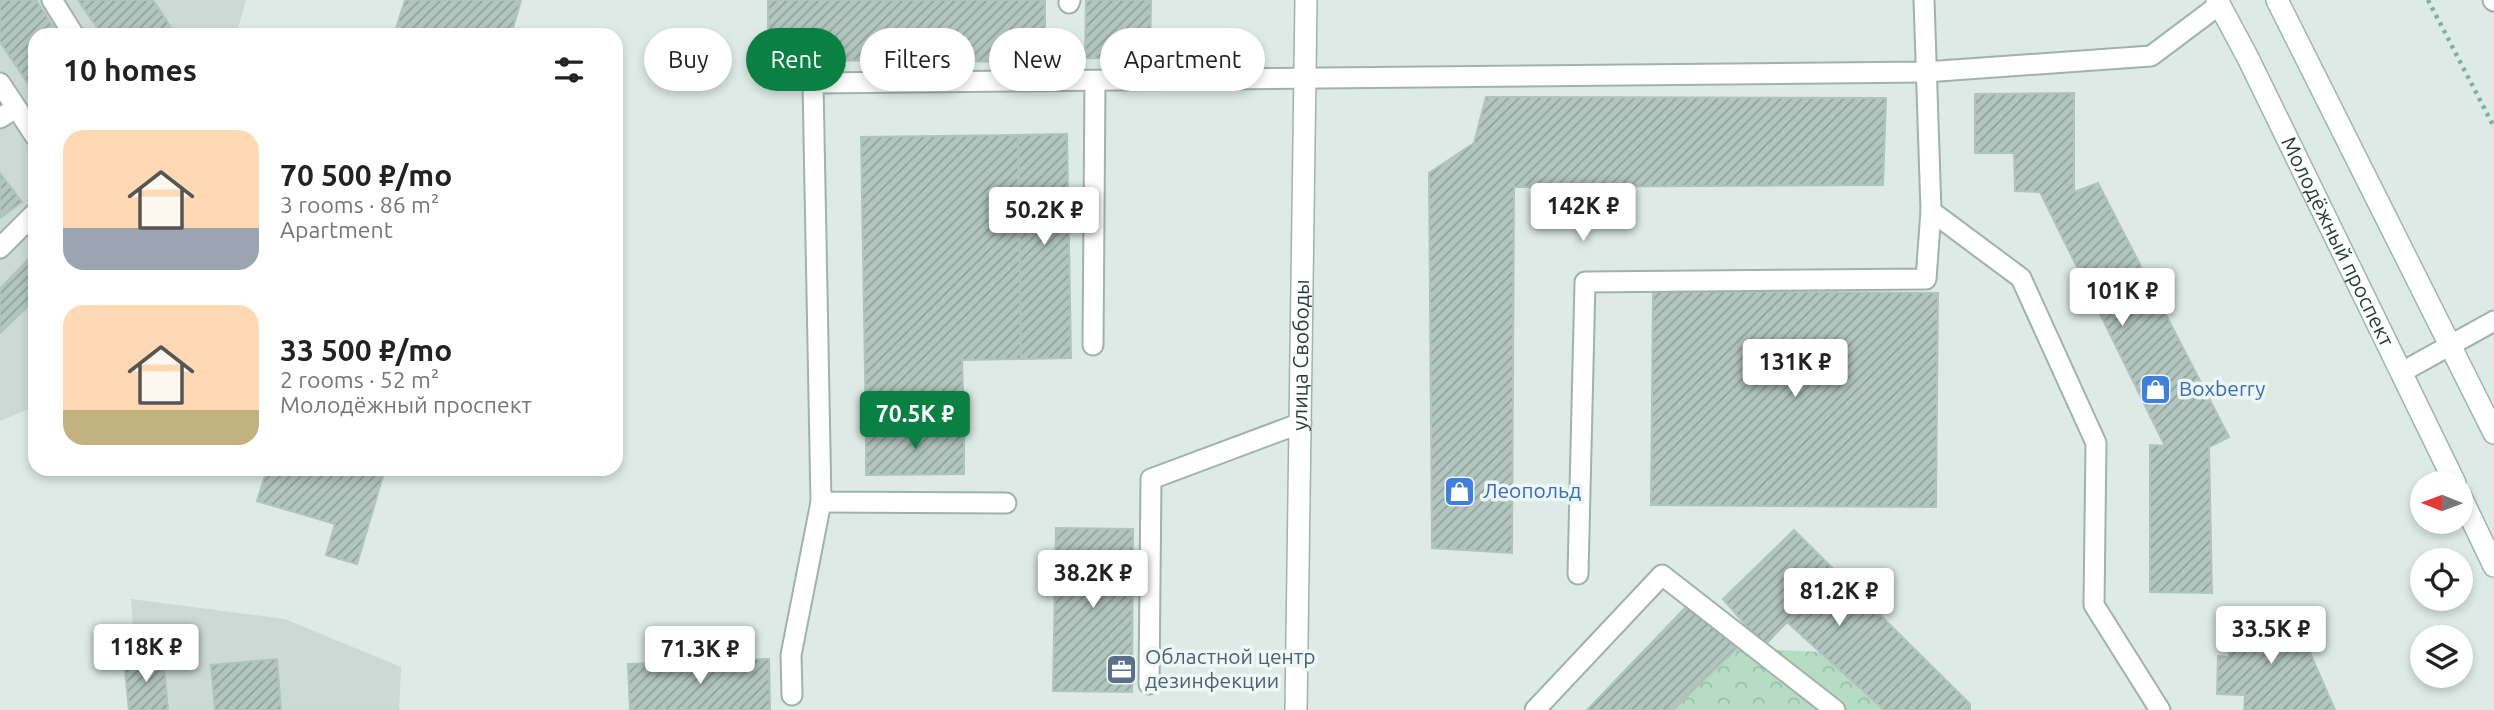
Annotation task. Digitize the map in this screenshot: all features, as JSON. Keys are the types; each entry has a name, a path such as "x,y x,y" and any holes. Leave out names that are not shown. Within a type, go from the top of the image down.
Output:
{"main road":[{"name":"улица Свободы","path":"1296,710 1306,0"},
{"path":"2277,0 2494,433"},
{"name":"Молодёжный проспект","path":"2218,3 2248,58 2449,471"},
{"path":"2473,522 2494,566"}],"lane":[{"path":"52,0 70,28"},
{"path":"1578,574 1585,282 1926,279 1931,211 1924,0"},
{"path":"792,695 791,655 821,502 813,83 1925,72 2151,56 2218,3"},
{"path":"1093,345 1095,81"},
{"path":"0,83 8,113 28,130"},
{"path":"1931,211 2021,278 2095,443 2094,605 2160,710"},
{"path":"0,248 28,220"},
{"path":"2402,372 2494,321"},
{"path":"1149,684 1152,479 1300,423"},
{"path":"821,502 1006,503"},
{"path":"1535,710 1662,575 1835,710"}],"path":[{"path":"2428,0 2494,127"}],"shaded area":[{"path":"0,0 246,0 238,28 28,28 28,409 0,421"},
{"path":"131,599 285,619 401,667 399,710 139,710"}],"green space":[{"path":"1737,648 1820,652 1884,710 1673,710"}],"building":[{"path":"0,0 36,0 54,28 28,28 28,84 0,42"},
{"path":"78,0 153,0 171,28 97,28"},
{"path":"405,0 521,0 513,28 396,28"},
{"path":"768,0 1045,0 1045,28 989,28 989,62 975,61 975,28 860,28 860,61 846,61 846,28 768,28"},
{"path":"1086,0 1151,0 1151,28 1100,28 1100,58 1086,58"},
{"path":"2074,93 2074,192 2098,183 2229,437 2209,447 2212,593 2150,592 2150,445 2165,446 2040,192 2015,191 2014,153 1975,153 1975,94"},
{"path":"1486,97 1886,98 1883,185 1514,187 1512,553 1432,548 1429,173 1474,143"},
{"path":"1067,134 1071,358 1021,359 1018,135"},
{"path":"1018,135 1021,359 962,360 964,427 866,429 861,137"},
{"path":"0,173 22,202 0,218"},
{"path":"28,259 28,306 0,333 0,289"},
{"path":"1653,291 1938,293 1936,507 1651,505"},
{"path":"964,427 964,474 866,475 866,429"},
{"path":"265,476 383,476 357,564 326,555 335,524 257,501"},
{"path":"1056,528 1133,529 1132,692 1053,691"},
{"path":"1794,530 1970,704 1970,710 1884,710 1787,622 1764,646 1723,599"},
{"path":"1689,604 1737,648 1673,710 1587,710"},
{"path":"2231,614 2294,616 2335,710 2244,710 2245,695 2217,694 2218,656 2229,657"},
{"path":"163,656 168,710 129,710 124,660"},
{"path":"277,659 281,710 215,710 211,665"},
{"path":"769,659 770,710 630,710 628,664"}],"place":[{"name":"Boxberry","path":"2156,389"},
{"name":"Леопольд","path":"1460,491"},
{"name":"Областной центр дезинфекции","path":"1122,669"}]}
